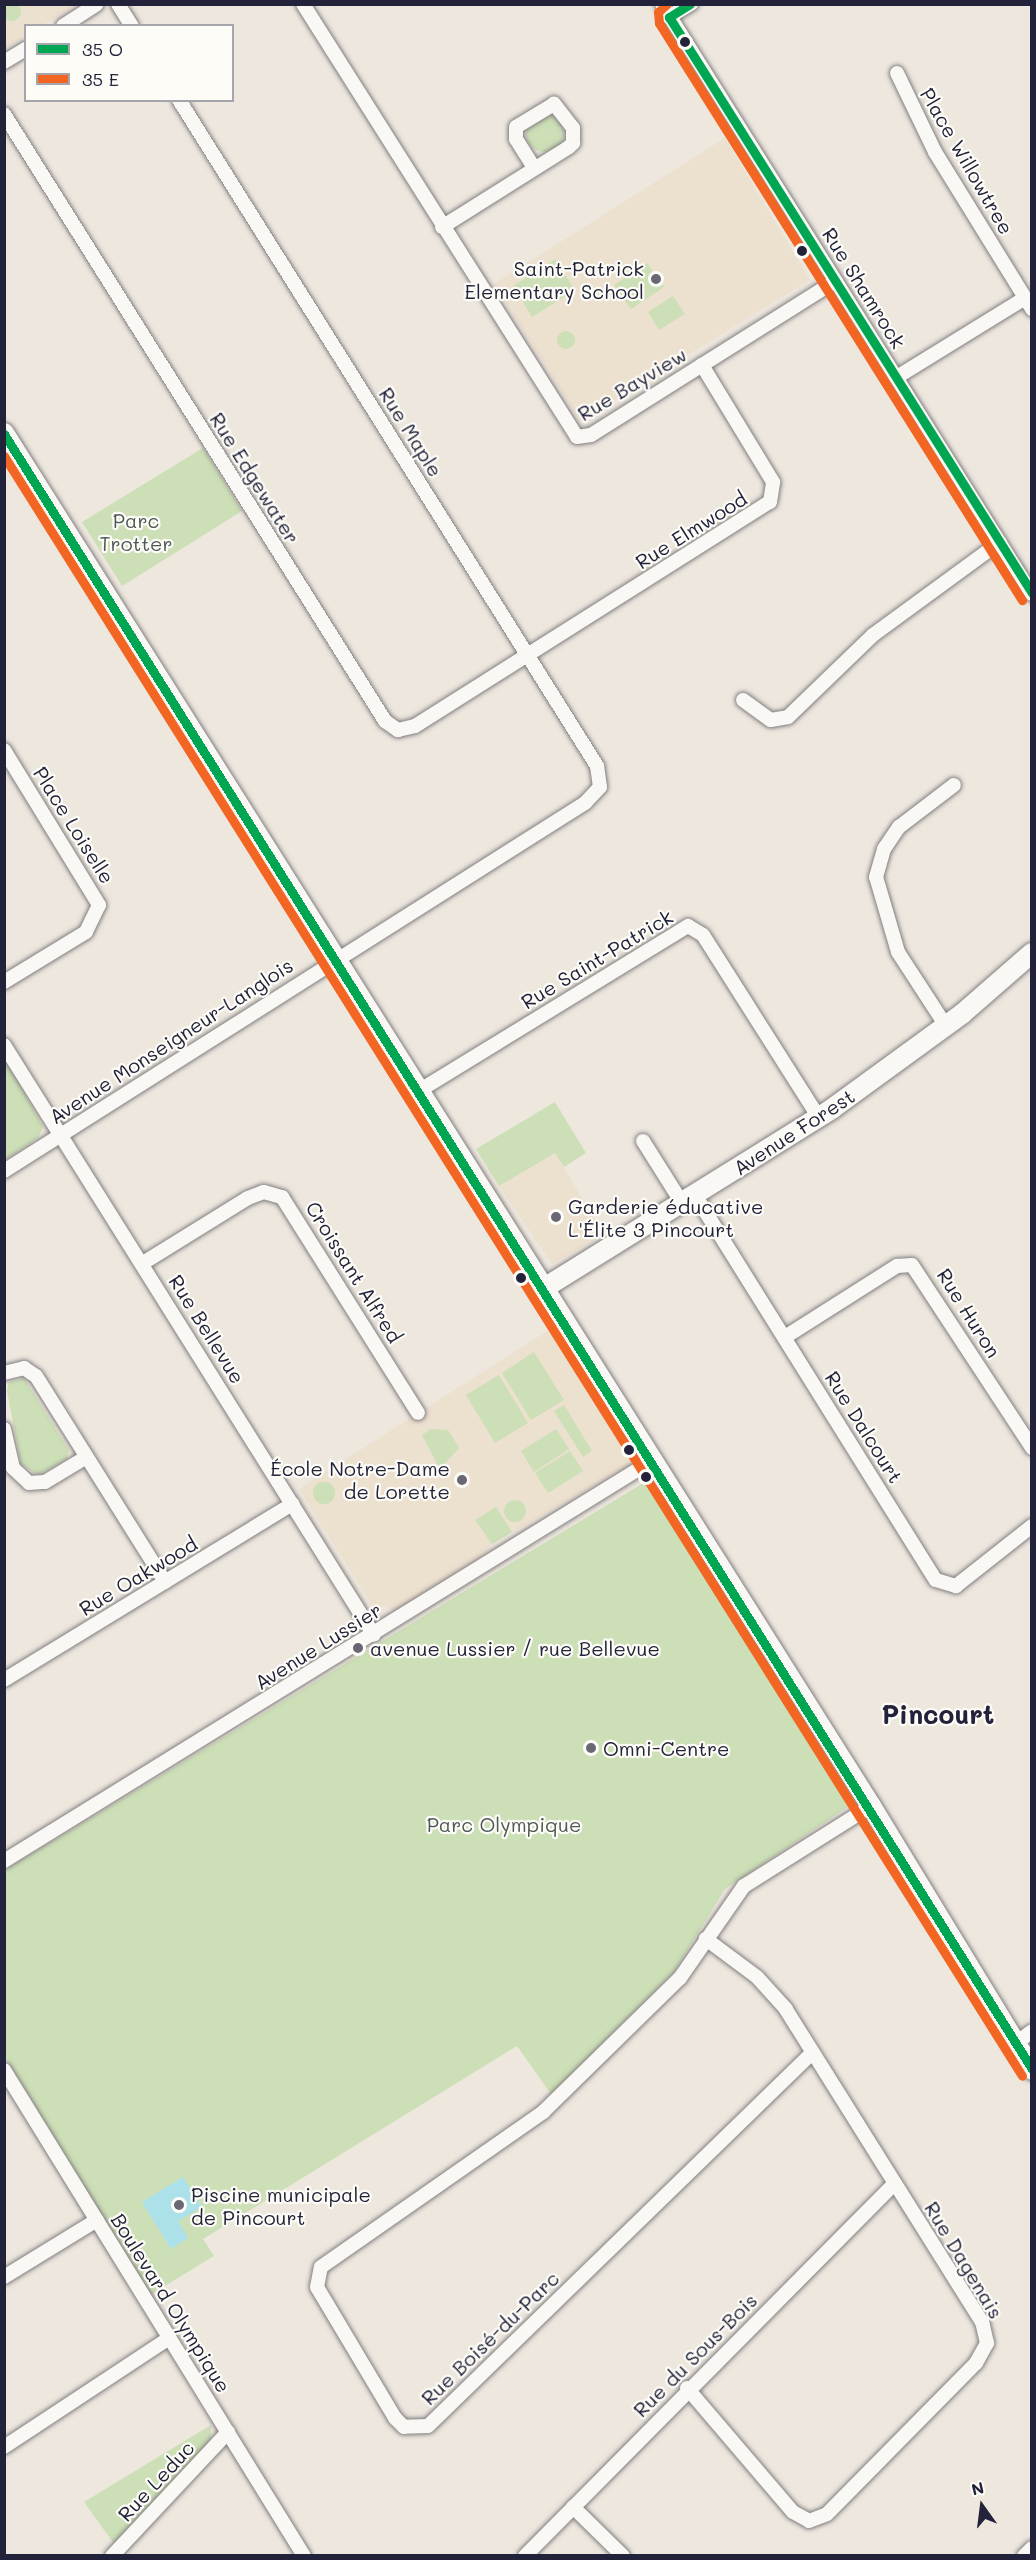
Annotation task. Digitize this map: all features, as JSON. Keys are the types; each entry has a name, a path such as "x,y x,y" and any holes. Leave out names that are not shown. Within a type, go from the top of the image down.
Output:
{"street":[{"path":"66,24 97,4"},
{"path":"118,4 131,24"},
{"name":"Rue Bayview","path":"303,4 577,437 591,435 836,281"},
{"path":"666,11 691,4"},
{"name":"Rue Shamrock","path":"666,11 1032,594"},
{"path":"4,62 24,50"},
{"name":"Place Willowtree","path":"897,73 934,152 1028,304 897,377"},
{"name":"Rue Maple","path":"181,102 597,766 600,787"},
{"path":"442,226 534,168 575,139 573,128 554,104 516,127 534,168"},
{"name":"Rue Edgewater","path":"4,114 390,727 416,726 527,655"},
{"name":"Rue Elmwood","path":"527,655 770,502 773,482 702,365"},
{"path":"4,433 541,1290 871,1806 1026,2057"},
{"path":"743,700 771,720 788,717 873,634 1000,542"},
{"name":"Place Loiselle","path":"4,750 99,905 86,932 4,982"},
{"path":"946,1026 898,952 876,877 884,849 899,827 954,785"},
{"name":"Avenue Monseigneur-Langlois","path":"4,1172 585,803 600,787"},
{"name":"Rue Saint-Patrick","path":"417,1092 688,926 703,935 819,1118"},
{"name":"Avenue Forest","path":"541,1290 819,1118 946,1026 1032,953"},
{"name":"Rue Bellevue","path":"4,1045 143,1263 374,1635"},
{"name":"Rue Dalcourt","path":"643,1141 689,1199 785,1337 942,1584 963,1582 1032,1526"},
{"name":"Croissant Alfred","path":"143,1263 248,1198 264,1192 282,1197 418,1413"},
{"name":"Rue Huron","path":"785,1337 897,1266 912,1265 1032,1448"},
{"path":"4,1373 24,1368 36,1376 85,1458 165,1582"},
{"path":"4,1429 13,1468 29,1483 45,1482 85,1458"},
{"name":"Avenue Lussier","path":"4,1861 374,1635 650,1462"},
{"name":"Rue Oakwood","path":"4,1680 292,1504"},
{"name":"Rue Boisé-du-Parc","path":"812,2052 428,2426 404,2427 395,2418 317,2287 321,2267 543,2112 660,2001 744,1886 871,1806"},
{"name":"Rue Dagenais","path":"687,2388 792,2512 809,2521 827,2514 986,2349 982,2322 812,2052 771,1992 706,1939"},
{"path":"1026,2057 1032,2031"},
{"name":"Boulevard Olympique","path":"4,2070 304,2556"},
{"name":"Rue du Sous-Bois","path":"525,2556 687,2388 894,2184"},
{"path":"4,2277 97,2220"},
{"path":"4,2446 169,2338"},
{"name":"Rue Leduc","path":"112,2556 228,2432"},
{"path":"573,2507 623,2556"},
{"path":"1024,2556 1032,2548"}],"shaded area":[{"path":"5,5 76,5 45,24 24,24 24,37 5,49"},
{"name":"Saint-Patrick Elementary School","path":"725,138 810,280 580,421 494,284"},
{"name":"Garderie éducative L'Élite 3 Pincourt","path":"555,1153 604,1235 552,1264 499,1186"},
{"name":"École Notre-Dame de Lorette","path":"549,1330 631,1452 630,1465 492,1544 468,1570 396,1613 387,1606 374,1608 299,1489"}],"green space":[{"path":"12,3 18,6 21,12 18,18 12,21 6,18 3,12 6,6"},
{"path":"545,114 558,120 564,133 558,146 545,152 532,146 526,133 532,120"},
{"path":"555,259 575,290 532,317 513,286"},
{"path":"647,263 664,287 631,309 614,285"},
{"path":"673,296 685,314 659,330 648,312"},
{"path":"566,331 572,334 575,340 572,346 566,349 560,346 557,340 560,334"},
{"name":"Parc Trotter","path":"203,448 242,511 122,586 82,522"},
{"path":"4,1056 43,1127 38,1138 5,1160"},
{"path":"555,1102 586,1153 564,1167 555,1153 499,1186 476,1149"},
{"path":"534,1352 564,1400 531,1420 502,1373"},
{"path":"499,1375 528,1423 495,1443 466,1395"},
{"path":"24,1378 69,1450 67,1459 38,1475 21,1464 7,1391 9,1382"},
{"path":"564,1405 592,1451 583,1457 554,1411"},
{"path":"431,1429 448,1430 459,1448 440,1469 422,1435"},
{"path":"556,1429 569,1449 534,1472 521,1451"},
{"path":"570,1451 583,1471 548,1493 535,1473"},
{"name":"Parc Olympique","path":"650,1479 849,1789 849,1806 725,1889 674,1972 551,2094 517,2046 203,2239 214,2256 150,2295 5,2057 5,1870"},
{"path":"324,1482 332,1485 335,1493 332,1501 324,1504 316,1501 313,1493 316,1485"},
{"path":"515,1500 523,1503 526,1511 523,1519 515,1522 507,1519 504,1511 507,1503"},
{"path":"496,1507 512,1532 492,1544 475,1520"},
{"path":"211,2425 211,2439 115,2545 84,2502"}],"water":[{"path":"183,2177 202,2207 178,2221 188,2238 171,2249 142,2202"}],"transit line":[{"path":"667,4 658,12 659,23 1022,600"},
{"path":"690,4 669,17 1032,593"},
{"path":"4,434 1032,2069"},
{"path":"4,456 1022,2076"}],"place":[{"name":"Saint-Patrick Elementary School","path":"656,279"},
{"name":"Garderie éducative L'Élite 3 Pincourt","path":"556,1217"},
{"name":"École Notre-Dame de Lorette","path":"462,1480"},
{"name":"avenue Lussier / rue Bellevue","path":"358,1648"},
{"name":"Omni-Centre","path":"591,1748"},
{"name":"Piscine municipale de Pincourt","path":"179,2205"}],"district":[{"name":"Pincourt","path":"938,1715"}]}
